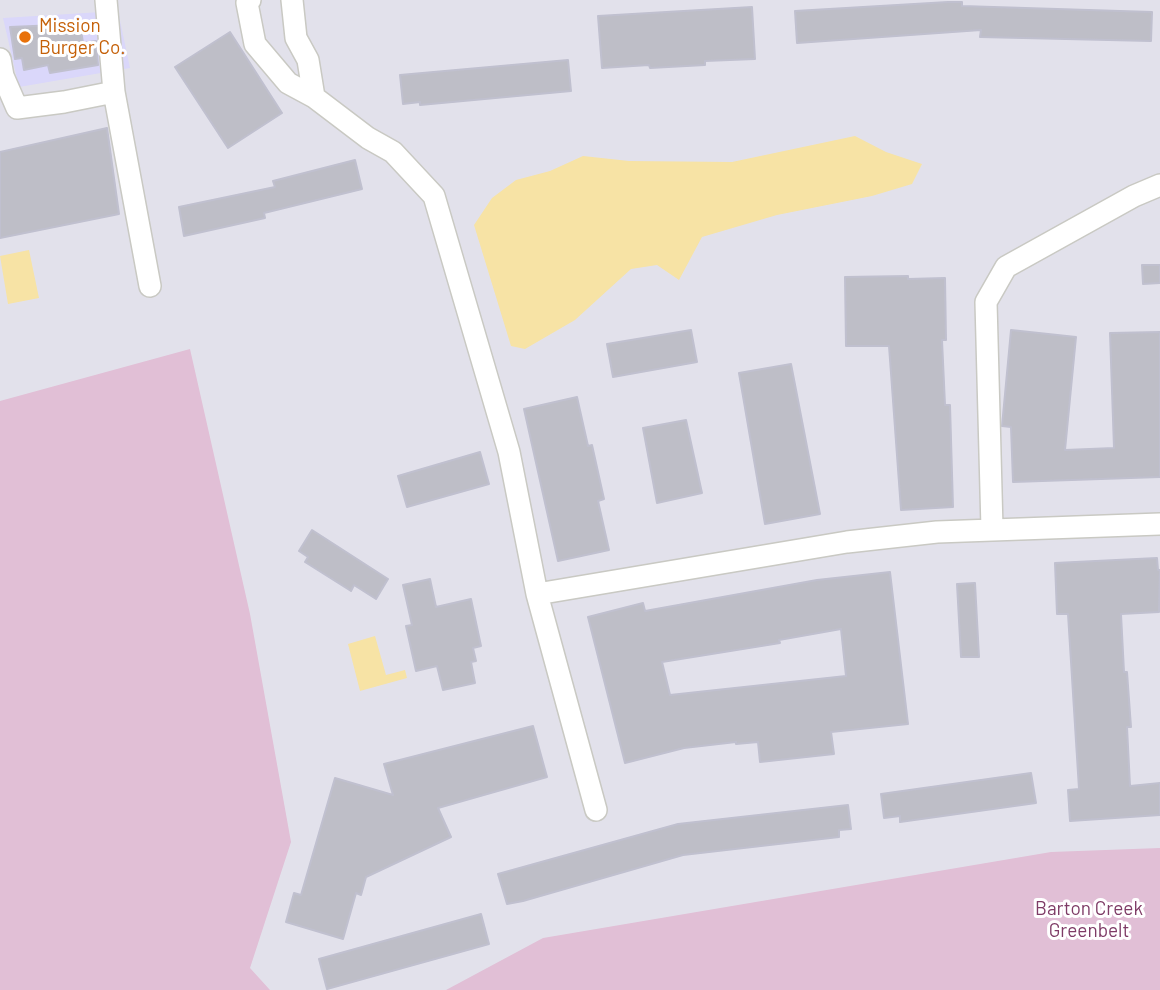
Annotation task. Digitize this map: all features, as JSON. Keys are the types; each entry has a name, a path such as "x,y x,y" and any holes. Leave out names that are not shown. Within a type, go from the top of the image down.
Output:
{"lane":[{"path":"106,0 114,92 150,286"},
{"path":"250,0 247,4 255,44 288,83 314,97 368,138 393,152 434,196 509,452 537,594 596,810"},
{"path":"292,0 296,38 308,60 314,97"},
{"path":"0,60 3,76 17,108 114,92"},
{"path":"992,529 986,302 1006,267 1134,196 1160,185"},
{"path":"537,594 847,542 937,532 1160,524"}],"shaded area":[{"path":"118,11 130,68 19,87 3,18"},
{"path":"855,136 886,152 922,164 912,184 872,196 777,215 702,237 679,280 657,265 631,269 575,320 525,349 511,346 474,225 492,198 516,180 550,171 583,156 629,161 732,162"},
{"path":"29,250 39,298 8,304 0,256"},
{"path":"375,636 386,675 405,670 407,678 360,691 348,644"}],"green space":[{"path":"190,349 250,614 291,842 250,968 270,990 0,990 0,401"},
{"name":"Barton Creek Greenbelt","path":"1160,848 1160,990 446,990 543,938 1051,852"}],"building":[{"path":"962,2 962,6 1152,12 1151,41 980,37 981,30 797,43 795,11"},
{"path":"752,7 755,59 705,61 705,65 602,68 598,16"},
{"path":"80,24 83,43 96,41 98,65 50,73 48,65 24,70 22,58 15,59 10,27"},
{"path":"230,32 282,113 228,148 175,67"},
{"path":"568,60 571,91 420,105 420,102 403,104 400,75"},
{"path":"107,128 119,214 0,238 0,152"},
{"path":"355,160 362,189 264,213 265,218 184,236 179,207 275,187 273,181"},
{"path":"1142,265 1160,265 1160,283 1143,284"},
{"path":"908,276 908,279 945,278 946,340 942,340 945,405 950,405 953,507 901,510 889,346 846,346 845,277"},
{"path":"691,330 697,362 613,377 607,344"},
{"path":"1011,330 1076,337 1065,450 1114,448 1110,333 1160,332 1160,477 1013,482 1011,427 1002,426"},
{"path":"791,364 820,514 765,524 739,373"},
{"path":"577,397 588,446 592,445 604,499 598,501 609,550 558,561 524,409"},
{"path":"686,420 702,493 657,503 643,428"},
{"path":"480,452 489,484 407,507 398,476"},
{"path":"312,530 388,579 376,599 354,585 351,591 305,562 308,557 299,551"},
{"path":"1157,558 1160,570 1159,612 1121,614 1124,672 1127,672 1131,727 1127,727 1130,786 1160,783 1160,815 1070,821 1068,790 1079,789 1068,614 1057,614 1055,563"},
{"path":"890,572 908,724 831,732 834,754 760,762 758,742 736,742 684,748 625,763 588,617 643,603 645,611 817,580","holes":["841,629 846,676 670,695 662,662 780,643 779,640"]},
{"path":"430,579 436,607 471,599 481,646 473,648 476,661 471,662 475,683 443,690 437,666 416,671 406,626 412,625 403,585"},
{"path":"975,583 979,657 961,657 957,584"},
{"path":"533,726 547,777 438,808 451,837 366,877 361,895 356,893 343,939 286,922 294,893 301,895 335,778 393,795 384,764"},
{"path":"1031,773 1036,803 900,822 900,816 884,818 881,794"},
{"path":"848,805 851,829 839,830 839,837 683,855 523,901 507,904 498,874 678,824"},
{"path":"481,914 489,944 327,989 319,959"}],"place":[{"name":"Mission Burger Co.","path":"25,37"}]}
